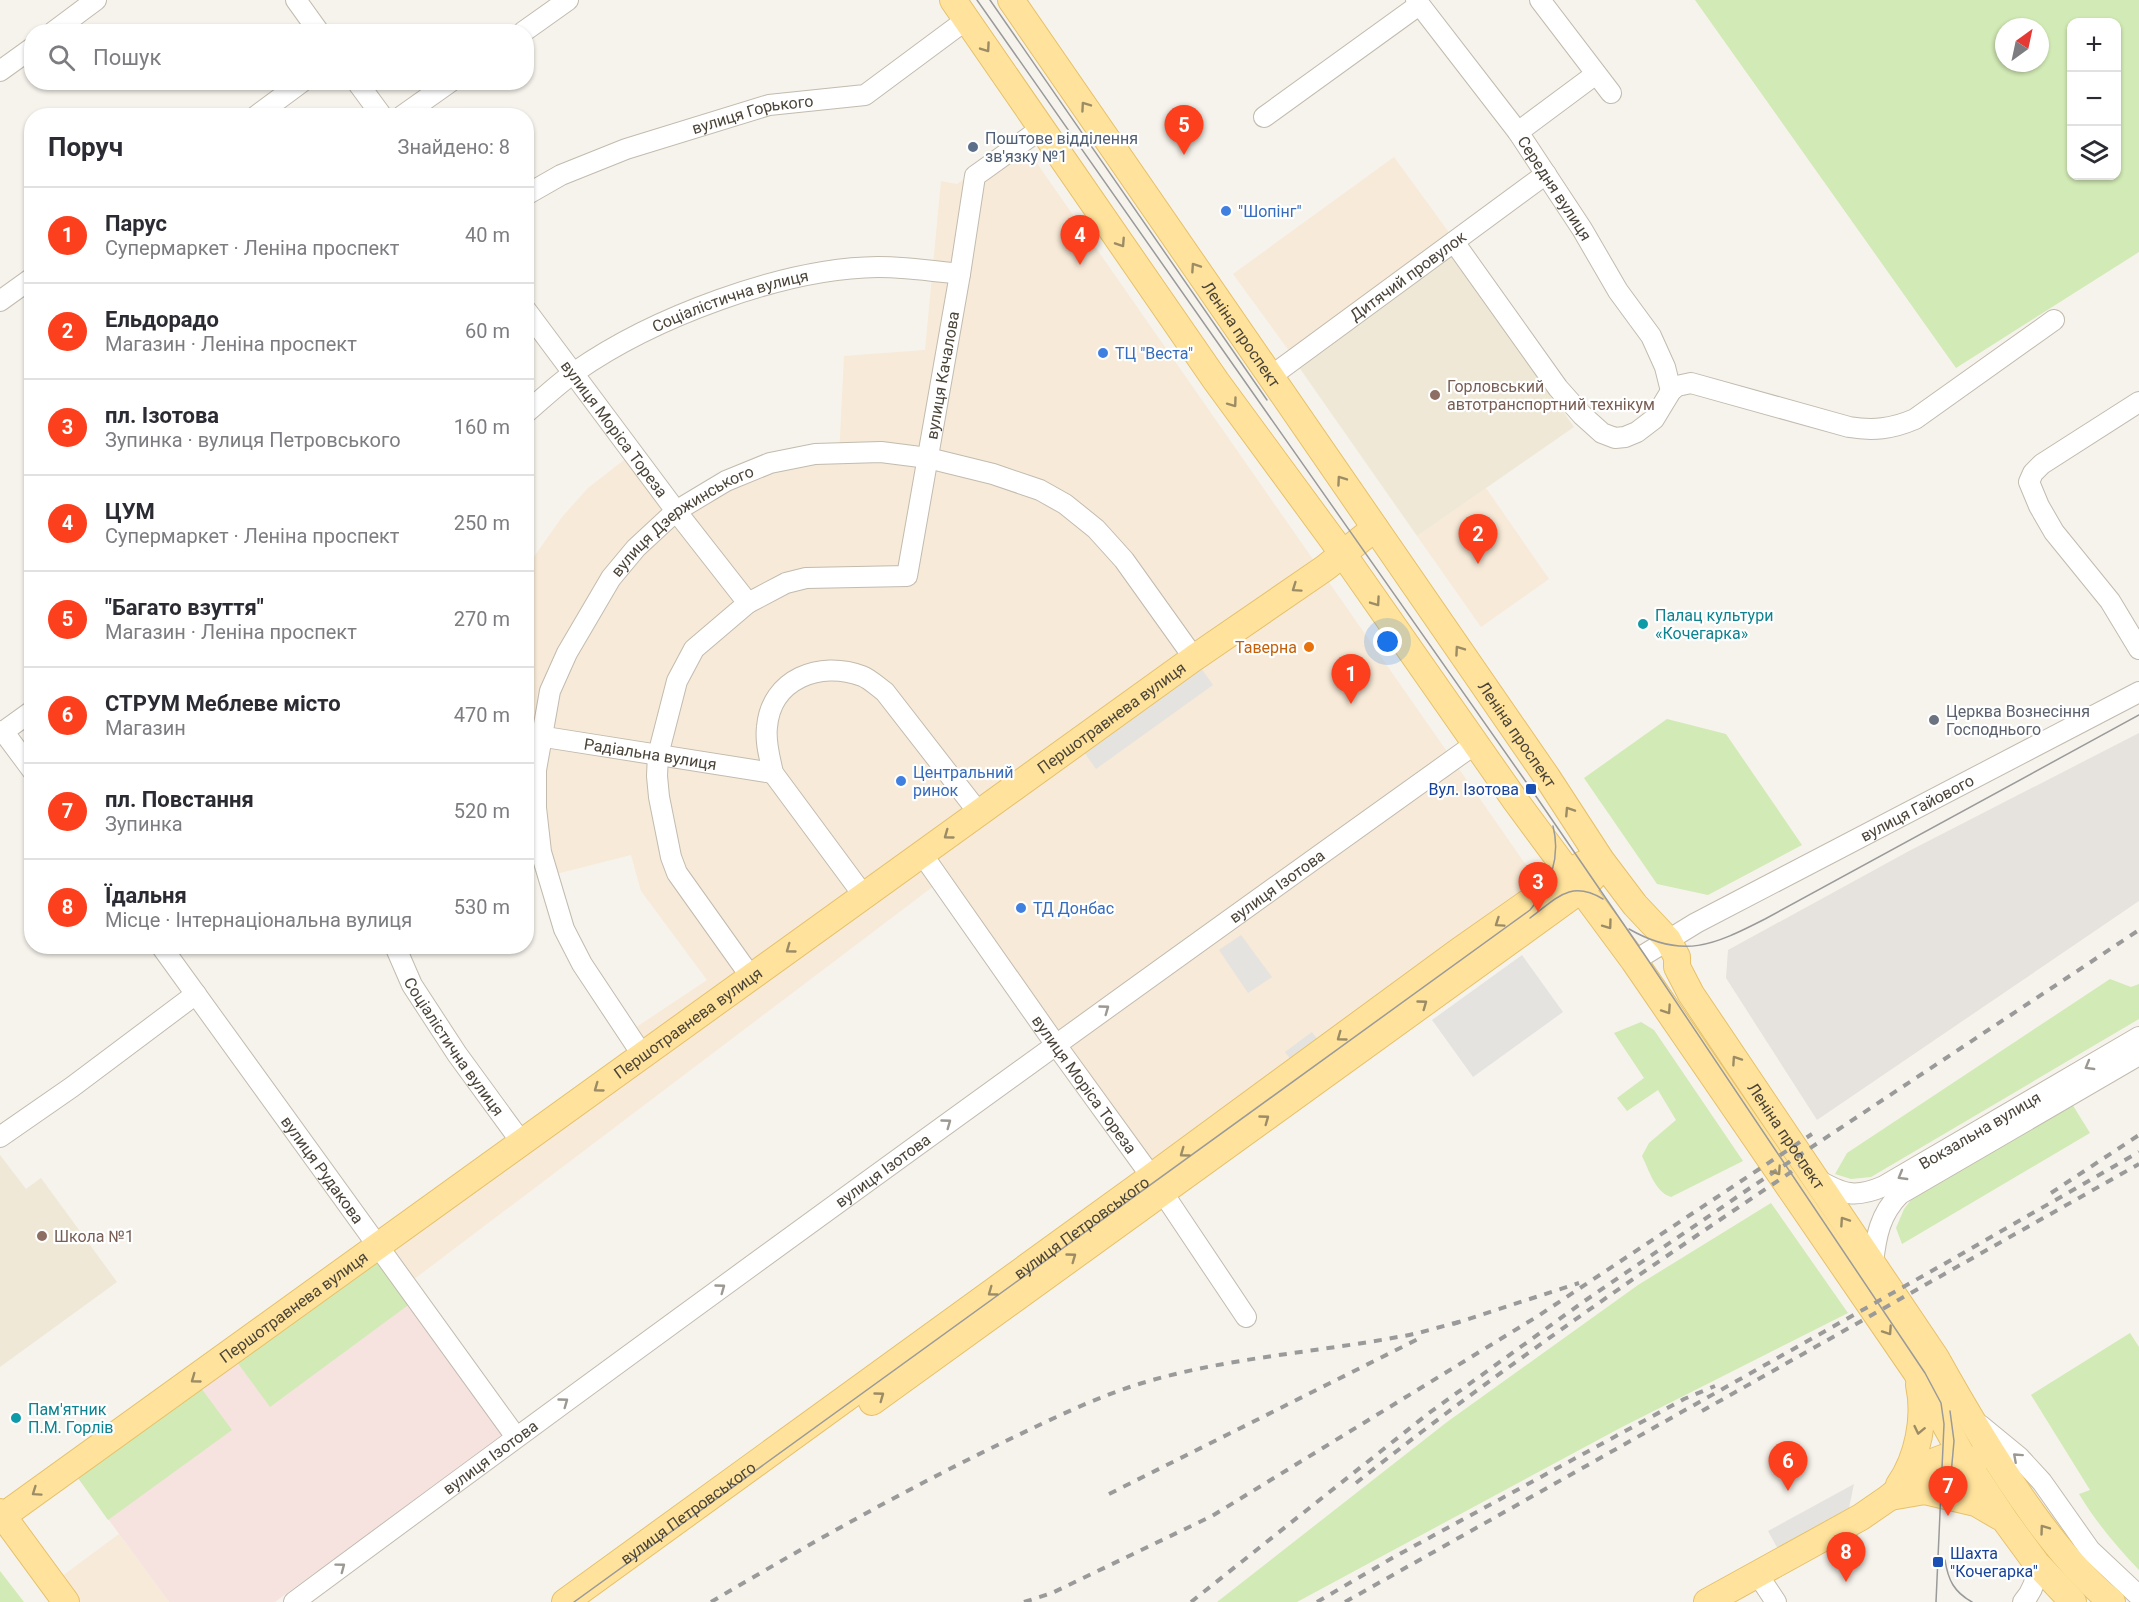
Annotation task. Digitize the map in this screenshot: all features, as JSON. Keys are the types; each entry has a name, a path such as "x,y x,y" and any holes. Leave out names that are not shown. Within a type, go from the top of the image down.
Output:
{"main road":[{"name":"Леніна проспект","path":"1011,0 1541,769 1601,860 1672,948 1677,967 1691,994 1936,1359 1967,1415 2007,1478 2055,1544 2086,1579 2112,1602"},
{"name":"Леніна проспект","path":"960,10 1216,381 1343,554 1475,744 1634,962 1916,1372 1963,1457 2004,1520 2037,1564 2069,1601"},
{"name":"Першотравнева вулиця","path":"1,1515 379,1246 1194,658 1343,554 1375,528"},
{"name":"вулиця Петровського","path":"594,1602 1157,1185 1459,951 1576,881 1588,861 1601,860"},
{"name":"вулиця Петровського","path":"565,1602 1157,1185"},
{"name":"Леніна проспект","path":"1890,1497 1906,1475 1921,1419 1921,1396 1916,1372"},
{"path":"1890,1497 1925,1491 1951,1475 1963,1457 1968,1440 1967,1415"},
{"path":"1707,1602 1861,1517 1890,1497 1930,1463 1943,1458 1963,1457 1982,1464 2007,1478"},
{"path":"1925,1491 1976,1503 2004,1520"},
{"path":"1,1515 66,1602"}],"street":[{"path":"64,24 96,0"},
{"path":"296,0 314,24"},
{"path":"534,24 568,0"},
{"path":"1540,0 1611,93"},
{"path":"1264,117 1418,2"},
{"name":"Середня вулиця","path":"1418,2 1518,132 1582,229 1618,291 1651,336 1665,367 1671,391"},
{"name":"вулиця Горького","path":"534,190 561,175 626,149 768,105 865,95 960,10"},
{"path":"0,71 24,54"},
{"path":"1518,132 1596,74"},
{"path":"267,108 291,90"},
{"path":"363,90 376,108"},
{"path":"413,108 439,90"},
{"name":"вулиця Качалова","path":"748,603 772,589 806,578 907,576 975,176 1042,128"},
{"name":"Дитячий провулок","path":"1270,377 1546,174"},
{"path":"1454,242 1558,388 1602,433 1615,438 1637,432 1654,419 1671,391 1677,386 1691,383 1849,427 1884,430 1915,419 2054,320"},
{"name":"Соціалістична вулиця","path":"534,406 573,373 608,350 678,317 750,289 835,271 876,267 915,268 960,274"},
{"path":"0,302 24,284"},
{"name":"вулиця Моріса Тореза","path":"534,321 748,603"},
{"path":"2139,402 2042,464 2029,482 2054,532 2110,601 2139,649"},
{"name":"вулиця Дзержинського","path":"643,1056 582,964 564,930 541,852 536,808 534,735 567,653 611,578 630,555 676,511 726,481 770,462 815,454 881,452 928,458 993,474 1040,490 1065,504 1096,528 1124,560 1194,658"},
{"path":"748,603 694,650 685,663 677,681 658,755 657,776 671,857 677,873 751,977"},
{"path":"864,896 773,773 767,749 767,727 772,706 782,689 795,678 821,670 843,670 864,677 885,692 979,813"},
{"name":"вулиця Гайового","path":"1696,923 2139,692"},
{"path":"24,717 2,733 24,760"},
{"name":"Радіальна вулиця","path":"534,735 773,773"},
{"name":"вулиця Ізотова","path":"294,1602 516,1437 1475,744"},
{"name":"вулиця Моріса Тореза","path":"922,854 1157,1185 1246,1317"},
{"path":"1635,905 1667,927 1682,928 1696,923"},
{"path":"1634,962 1672,948 1696,923"},
{"name":"вулиця Рудакова","path":"171,954 196,994 516,1437"},
{"name":"Соціалістична вулиця","path":"398,954 412,985 450,1044 522,1143"},
{"path":"0,1137 72,1087 196,994"},
{"name":"Вокзальна вулиця","path":"1815,1179 1847,1194 1859,1195 1871,1192 2139,1037"},
{"name":"Вокзальна вулиця","path":"1873,1263 1875,1245 1884,1213 1900,1194 2139,1055"},
{"path":"1967,1415 2019,1457 2042,1482 2090,1550 2139,1596"},
{"path":"2066,1519 2070,1538 2070,1561 2075,1582 2069,1601"},
{"path":"2023,1602 2037,1578 2037,1564"},
{"path":"1758,1575 1776,1602"}],"shaded area":[{"name":"Центральний ринок","path":"1020,139 1540,885 1154,1166 947,876 413,1280 390,1248 648,1056 632,1030 707,980 641,891 631,855 556,874 547,823 546,780 551,724 534,722 534,557 562,517 588,488 629,456 676,519 760,472 839,457 844,356 925,350 941,181 957,184"},
{"path":"1394,157 1453,238 1292,355 1233,274"},
{"name":"Горловський автотранспортний технікум","path":"1453,254 1574,427 1417,536 1296,363"},
{"path":"1486,488 1549,579 1481,627 1417,536"},
{"path":"1194,658 1213,685 1096,769 1077,742"},
{"path":"2139,733 2139,901 1817,1120 1726,978 1728,950 1909,851"},
{"path":"1241,935 1272,977 1248,993 1219,950"},
{"path":"1522,955 1563,1012 1473,1077 1432,1020"},
{"path":"1312,1032 1325,1050 1298,1069 1285,1052"},
{"name":"Школа №1","path":"0,1155 26,1189 41,1178 117,1282 0,1367"},
{"path":"378,1258 506,1433 275,1602 169,1602 78,1478"},
{"path":"1854,1484 1848,1513 1779,1551 1768,1531"},
{"path":"119,1534 169,1602 80,1602 61,1577"}],"green space":[{"path":"1695,0 2139,0 2139,252 1956,368"},
{"path":"1667,719 1726,734 1802,845 1708,895 1657,884 1584,778"},
{"path":"2110,979 2131,987 2139,984 2139,1019 1871,1177 1851,1179 1835,1174 1847,1153"},
{"path":"1641,1022 1654,1030 1743,1161 1671,1197 1657,1186 1642,1156 1649,1143 1676,1120 1658,1090 1627,1111 1617,1098 1644,1078 1614,1033"},
{"path":"2072,1104 2090,1133 1902,1244 1896,1228 1904,1209 1918,1191"},
{"path":"1771,1203 1848,1313 1622,1427 1297,1602 1217,1602 1447,1422 1638,1285"},
{"path":"378,1258 411,1303 270,1407 237,1362"},
{"path":"2130,1333 2139,1347 2139,1570 2107,1534 2079,1494 2090,1490 2031,1395"},
{"path":"201,1388 232,1430 108,1520 78,1478"},
{"path":"0,1571 24,1602 0,1602"}],"tram line":[{"path":"977,0 1531,789 1925,1373 1941,1403 1944,1424 1936,1602"},
{"path":"990,0 1267,400"},
{"path":"1629,929 1648,939 1682,946 1714,942 1730,936 2139,715"},
{"path":"574,1602 1530,910 1543,892 1552,871 1556,849 1553,826"},
{"path":"1530,918 1556,898 1572,891 1591,893 1603,899"},
{"path":"1949,1497 1954,1441 1950,1411"},
{"path":"1945,1560 1953,1585 1972,1602"}],"railway":[{"path":"1191,1602 1429,1413 1583,1302 1753,1186 2139,930"},
{"path":"1024,1602 1052,1593 1212,1516 1538,1316 1812,1134"},
{"path":"2051,1193 2139,1135"},
{"path":"1345,1602 2139,1152"},
{"path":"1702,1411 2139,1164"},
{"path":"1356,1483 1464,1400 1575,1320 1800,1166"},
{"path":"1453,1324 1579,1283"},
{"path":"711,1602 934,1477 1073,1409 1106,1396 1139,1384 1203,1368 1406,1336 1459,1322"},
{"path":"1109,1494 1420,1338"},
{"path":"1317,1602 1394,1557 1684,1399 1715,1386"}],"place":[{"name":"Поштове відділення зв'язку №1","path":"973,147"},
{"name":"\"Багато взуття\"","path":"1184,155"},
{"name":"\"Шопінг\"","path":"1226,211"},
{"name":"ЦУМ","path":"1080,265"},
{"name":"ТЦ \"Веста\"","path":"1103,353"},
{"name":"Горловський автотранспортний технікум","path":"1435,395"},
{"name":"Ельдорадо","path":"1478,564"},
{"name":"Палац культури «Кочегарка»","path":"1643,624"},
{"name":"Таверна","path":"1309,647"},
{"name":"Парус","path":"1351,704"},
{"name":"Церква Вознесіння Господнього","path":"1934,720"},
{"name":"Центральний ринок","path":"901,781"},
{"name":"Вул. Ізотова","path":"1531,789"},
{"name":"ТД Донбас","path":"1021,908"},
{"name":"пл. Ізотова","path":"1538,912"},
{"name":"Школа №1","path":"42,1236"},
{"name":"Пам'ятник П.М. Горлів","path":"16,1418"},
{"name":"СТРУМ Меблеве місто","path":"1788,1491"},
{"name":"пл. Повстання","path":"1948,1516"},
{"name":"Шахта \"Кочегарка\"","path":"1938,1562"},
{"name":"Їдальня","path":"1846,1582"}]}
